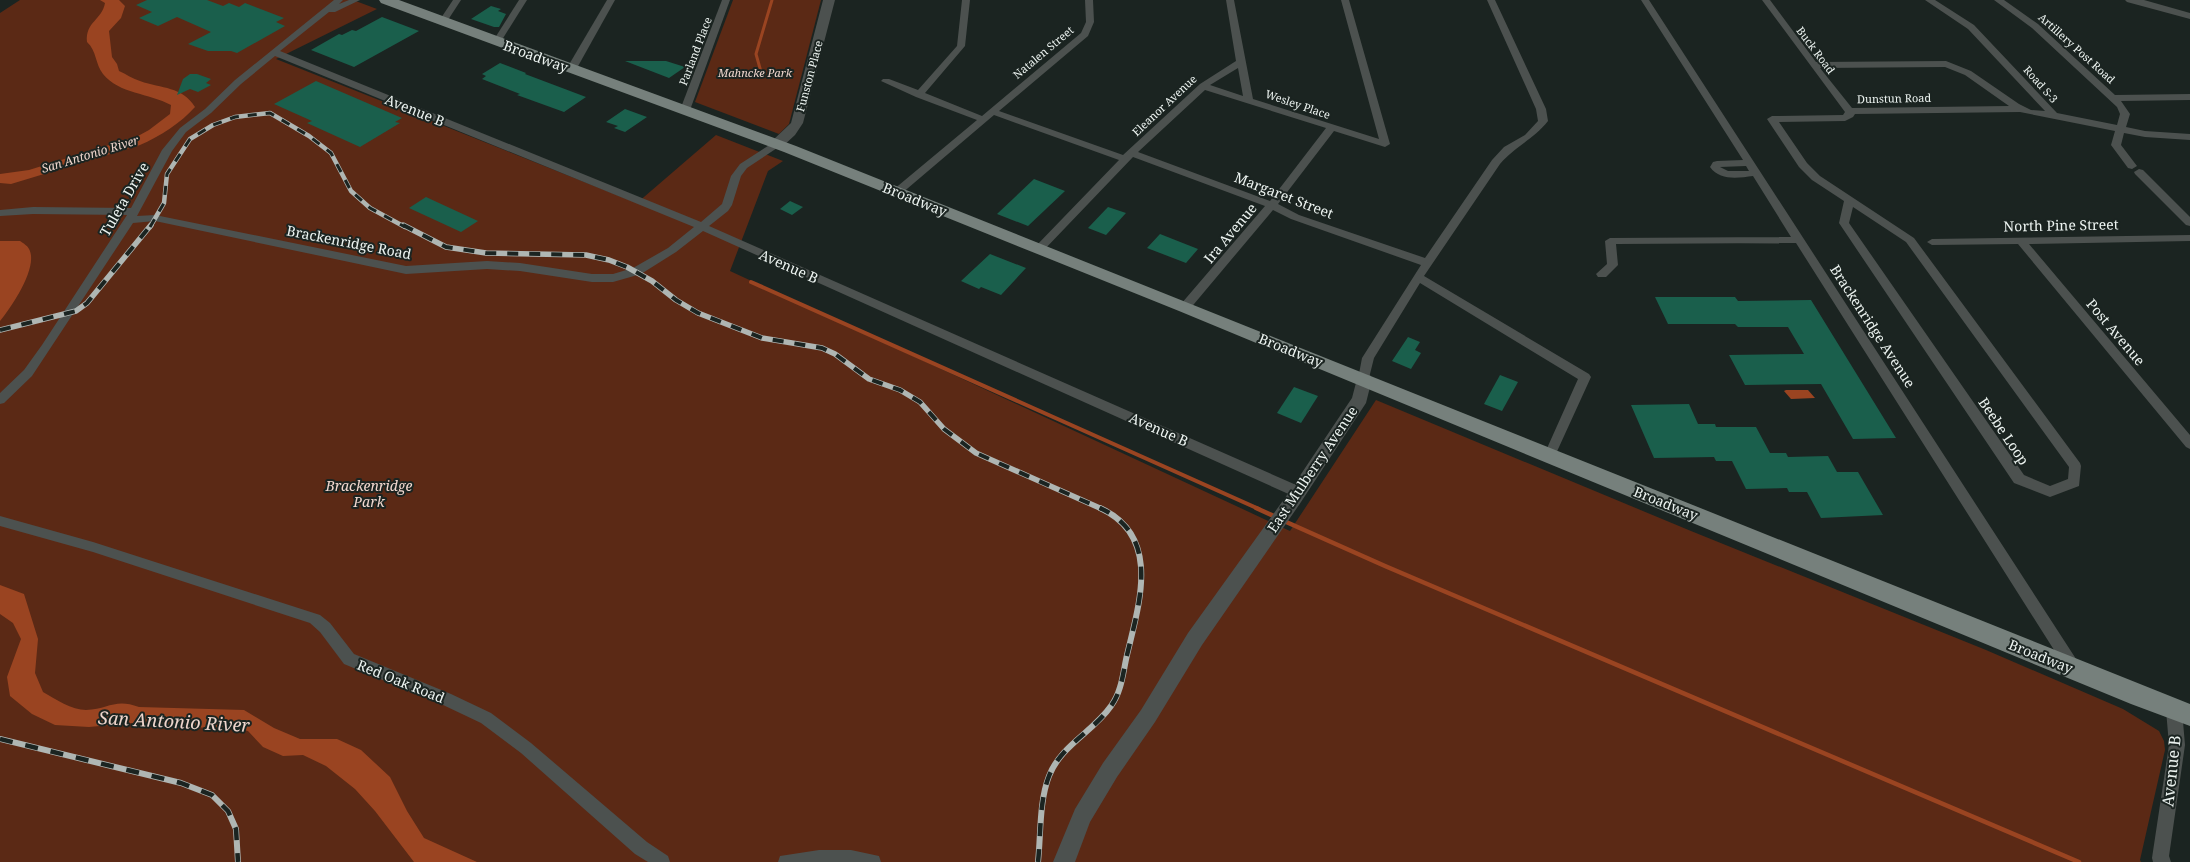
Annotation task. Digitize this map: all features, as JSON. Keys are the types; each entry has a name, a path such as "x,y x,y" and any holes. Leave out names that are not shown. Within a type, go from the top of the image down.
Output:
{"main road":[{"name":"Broadway","path":"386,0 777,144 1186,307 2182,712"}],"street":[{"name":"Tuleta Drive","path":"0,400 28,373 39,359 132,215 167,150 183,130 208,111 238,82 274,52 339,0"},
{"name":"Tuleta Drive","path":"320,15 356,0"},
{"path":"443,21 457,0"},
{"path":"497,42 523,0"},
{"path":"572,68 611,0"},
{"name":"Parland Place","path":"685,110 726,0"},
{"name":"Funston Place","path":"777,144 791,132 797,122 828,0"},
{"path":"919,95 961,46 966,0"},
{"name":"Natalen Street","path":"982,119 1085,34 1090,22 1090,0"},
{"path":"1230,0 1249,100"},
{"name":"Wesley Place","path":"1203,86 1385,144 1345,0"},
{"name":"East Mulberry Avenue","path":"1064,862 1082,816 1110,770 1148,716 1195,639 1294,498 1360,399 1368,358 1427,263 1501,155 1528,137 1543,121 1541,109 1491,0"},
{"name":"Brackenridge Avenue","path":"1645,0 2074,669"},
{"name":"Buck Road","path":"1766,0 1840,102 1850,111"},
{"name":"Road S-3","path":"1929,0 1971,27 2054,115 2161,136 2190,137"},
{"name":"Artillery Post Road","path":"1998,0 2035,26 2121,106 2125,114 2116,145 2136,169 2190,222"},
{"path":"2131,0 2190,16"},
{"name":"Avenue B","path":"274,52 702,226 1294,498"},
{"name":"Eleanor Avenue","path":"1039,248 1128,156 1203,86 1241,62"},
{"name":"Dunstun Road","path":"1814,65 1946,64 1971,73 2022,109"},
{"path":"886,81 982,119 897,192"},
{"name":"Artillery Post Road","path":"2113,98 2190,97"},
{"name":"Dunstun Road","path":"1850,201 1822,182 1803,165 1772,119 1845,118 1850,115 1850,111 2022,109 2054,115"},
{"name":"Margaret Street","path":"991,111 1272,205 1295,217 1427,263"},
{"name":"Ira Avenue","path":"1186,307 1272,205 1331,128"},
{"name":"Brackenridge Road","path":"0,213 24,211 109,213 156,218 406,270 487,265 520,267 592,278 613,278 637,271 672,250 724,209 730,202 736,175 743,166 777,144"},
{"name":"Beebe Loop","path":"1850,201 1910,240 2075,466 2074,482 2050,492 2019,479 1844,223 1850,201"},
{"name":"North Pine Street","path":"1932,242 2190,238"},
{"path":"1602,274 1613,265 1610,241 1799,240"},
{"name":"Post Avenue","path":"2020,240 2190,444"},
{"path":"1418,277 1585,377 1550,455"},
{"name":"Red Oak Road","path":"0,521 94,547 315,619 329,630 341,651 349,659 446,699 486,718 502,729 641,848 662,862"},
{"name":"Avenue B","path":"2163,862 2160,858 2170,779 2182,712"},
{"path":"786,862 814,857 835,856 874,862"}],"green space":[{"name":"Brackenridge Park","path":"20,0 353,0 377,9 276,59 637,203 716,135 783,161 768,171 730,271 1290,531 1376,400 1691,531 1986,650 2123,709 2159,731 2164,741 2165,750 2141,862 0,862 0,13"},
{"name":"Mahncke Park","path":"733,0 821,0 789,124 779,134 695,102"}],"water":[{"name":"San Antonio River","path":"100,0 119,0 125,6 121,18 109,31 112,57 119,71 148,84 178,92 190,100 195,107 170,129 140,145 11,184 0,183 0,174 29,170 138,136 170,114 171,105 117,86 100,70 93,49 87,42 87,35 91,25 103,9 105,3"},
{"path":"0,241 20,241 28,248 31,257 27,276 22,287 11,307 0,321"},
{"path":"1808,390 1815,398 1791,399 1784,391"},
{"name":"San Antonio River","path":"0,585 24,594 38,639 35,673 43,692 53,698 81,710 124,704 139,707 244,710 274,728 300,739 337,739 361,750 390,777 407,811 424,838 477,862 414,862 375,811 355,789 326,766 303,755 283,756 263,747 248,731 233,727 174,728 132,723 89,727 55,725 32,714 10,696 7,677 21,639 13,623 0,614"}],"building":[{"path":"147,0 207,0 223,6 229,3 239,7 245,3 284,18 276,22 285,26 237,53 231,51 208,51 188,44 211,32 177,17 158,26 139,18 152,12 136,5"},
{"path":"491,6 501,9 498,11 506,14 499,27 471,19"},
{"path":"382,17 419,31 354,67 311,50 339,34 342,35 352,30 356,31"},
{"path":"625,61 666,61 685,67 669,78"},
{"path":"500,63 586,97 564,112 517,95 520,94 482,79 486,76 482,74"},
{"path":"190,74 197,74 211,79 206,83 211,85 198,92 190,89 177,95 183,79"},
{"path":"316,81 402,118 395,122 400,123 360,147 307,123 312,121 274,104"},
{"path":"625,109 647,117 625,132 614,128 618,126 606,122"},
{"path":"1034,179 1065,191 1028,226 997,214"},
{"path":"426,197 478,221 461,232 409,208"},
{"path":"790,201 803,207 792,215 780,209"},
{"path":"1108,207 1126,213 1106,235 1088,228"},
{"path":"1160,234 1198,249 1186,263 1147,248"},
{"path":"990,254 1026,268 1001,295 981,287 979,289 961,281"},
{"path":"1655,297 1735,297 1738,301 1811,300 1896,438 1853,439 1821,384 1745,385 1729,355 1804,354 1788,327 1738,327 1735,324 1668,324"},
{"path":"1408,337 1420,342 1415,350 1421,353 1411,369 1392,361"},
{"path":"1500,375 1518,382 1502,411 1484,404"},
{"path":"1294,387 1318,396 1301,423 1277,413"},
{"path":"1689,404 1698,424 1715,424 1716,427 1756,427 1770,453 1786,453 1788,457 1828,456 1837,472 1858,472 1883,515 1821,518 1807,492 1789,492 1787,488 1746,489 1732,461 1716,461 1714,457 1654,458 1631,405"}],"waterway":[{"path":"761,72 756,54 772,0"},
{"path":"751,282 1259,509"},
{"path":"1256,508 1276,517"},
{"path":"1284,521 1385,566 2079,862"}],"railway":[{"path":"150,227 164,203 167,174 190,139 213,125 235,117 270,113 309,136 331,153 351,191 370,208 405,227"},
{"path":"0,330 76,311 87,303 151,225"},
{"path":"403,225 446,247 486,253 586,255 609,260 627,267 652,281 676,300 698,313 762,338 822,348 835,354 869,379 900,390 920,402 944,429 976,453 1101,508"},
{"path":"1038,862 1043,796 1049,776 1061,756 1104,715 1115,700 1122,681 1137,614 1141,573 1139,553 1132,536 1119,520 1101,508"},
{"path":"0,739 181,783 212,795 228,811 236,829 238,862"}]}
